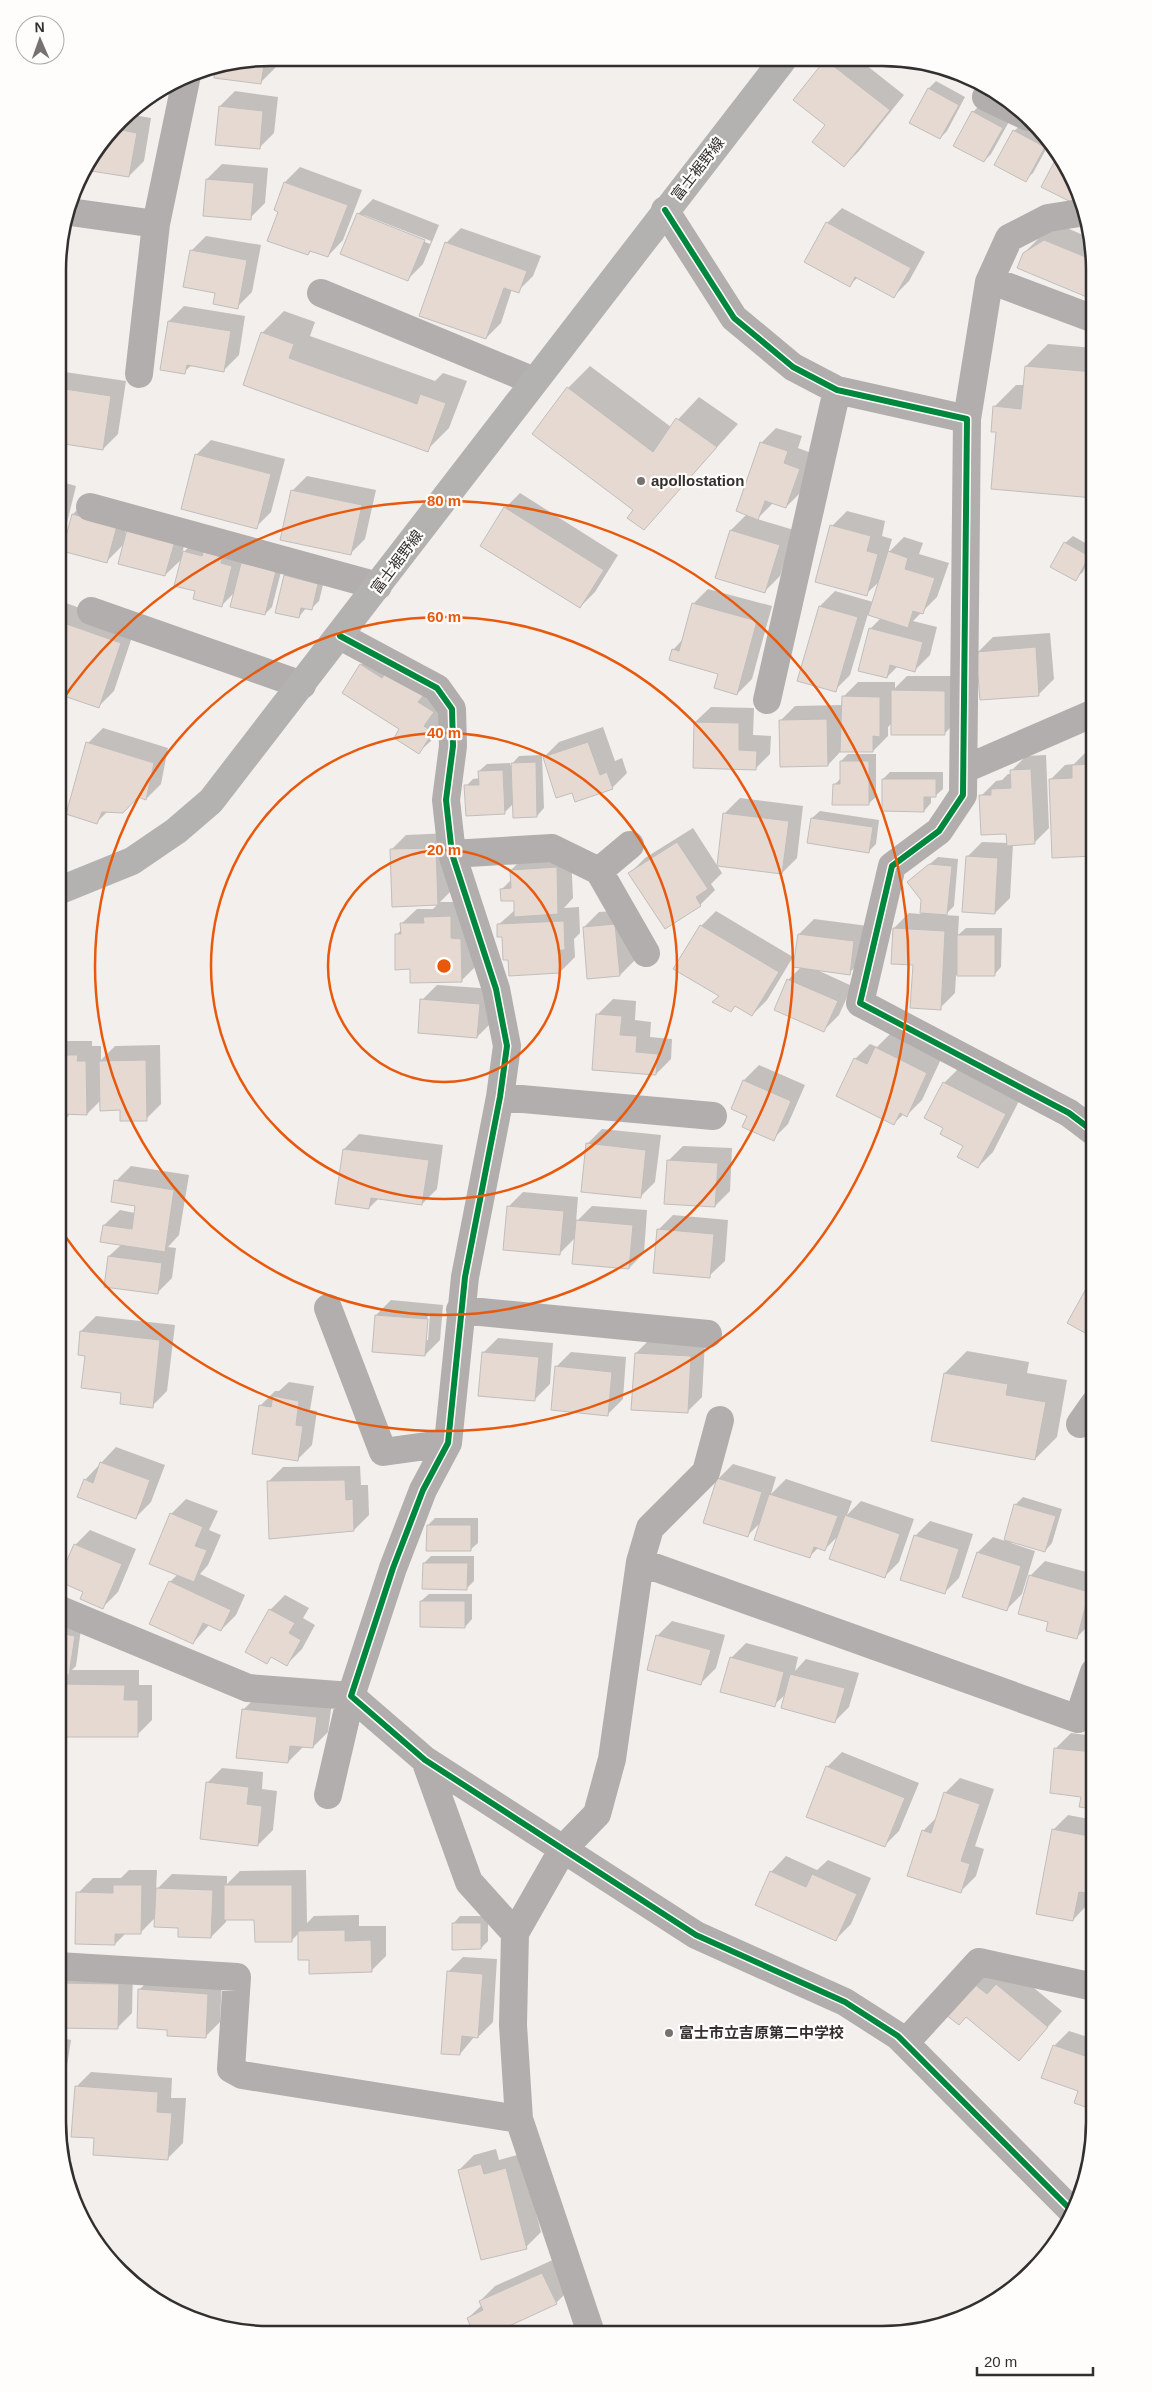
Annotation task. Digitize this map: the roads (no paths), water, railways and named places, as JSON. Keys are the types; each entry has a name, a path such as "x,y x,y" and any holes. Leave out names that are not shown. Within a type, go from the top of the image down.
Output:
{"main road":[{"name":"富士裾野線","path":"66,888 132,861 176,831 211,801 340,636 665,210 778,66"}],"street":[{"path":"139,374 156,224 185,85"},
{"path":"986,97 997,102"},
{"path":"665,210 734,318 793,367 837,390 967,419"},
{"path":"74,213 156,224"},
{"path":"1078,213 1048,218 1009,238 990,280 967,419 965,769 963,795 939,831 892,866 860,1003 1069,1113 1086,1126"},
{"path":"990,280 1086,316"},
{"path":"321,293 534,382"},
{"path":"767,700 837,390"},
{"path":"90,507 378,586"},
{"path":"91,611 302,684"},
{"path":"328,1795 351,1696 393,1568 423,1490 448,1443 464,1277 500,1097 507,1046 496,989 452,854 446,800 453,746 452,709 437,688 340,636"},
{"path":"965,769 1086,716"},
{"path":"599,871 630,846"},
{"path":"452,854 552,848 599,871 646,953"},
{"path":"500,1097 713,1116"},
{"path":"328,1308 383,1452 448,1443"},
{"path":"460,1310 708,1334"},
{"path":"589,2326 519,2119 513,2025 515,1933 563,1849 597,1814 612,1760 640,1562 650,1528 706,1472 720,1420"},
{"path":"640,1562 1078,1719 1086,1696"},
{"path":"66,1612 248,1688 351,1696 425,1760 696,1935 845,2002 905,2043 1067,2206"},
{"path":"425,1760 469,1882 515,1933"},
{"path":"905,2043 979,1962 1086,1985"},
{"path":"66,1966 237,1977 231,2069 242,2075 519,2119"}],"place":[{"name":"apollostation","path":"641,481"},
{"name":"富士市立吉原第二中学校","path":"669,2033"}]}
